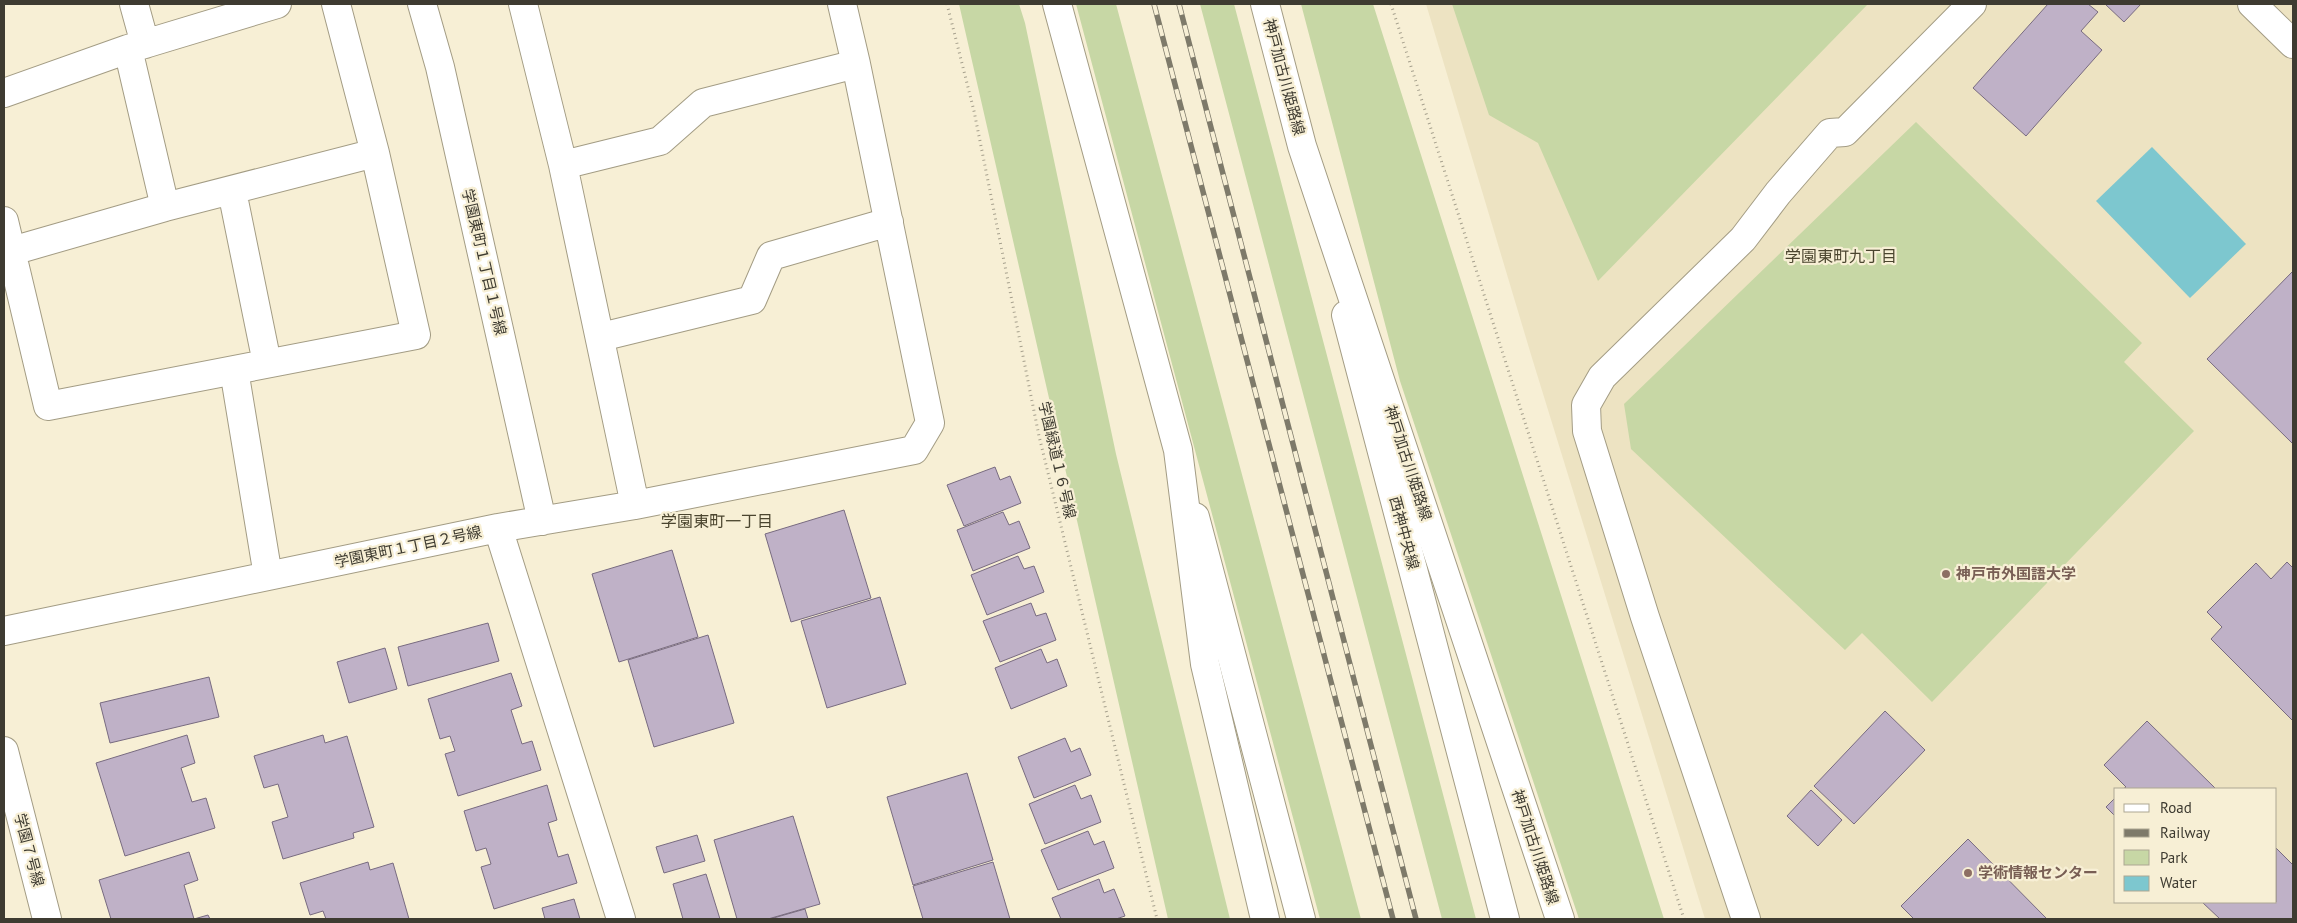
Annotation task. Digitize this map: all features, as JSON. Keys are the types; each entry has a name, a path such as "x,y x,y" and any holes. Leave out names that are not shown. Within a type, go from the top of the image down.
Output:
{"street":[{"path":"134,4 137,46 165,207"},
{"path":"4,93 137,46 276,4"},
{"path":"4,220 48,406 416,336 375,153 336,4"},
{"name":"学園東町１丁目１号線","path":"422,4 440,67 542,521"},
{"path":"523,4 563,165 601,337 635,505"},
{"path":"498,528 635,505 914,450 930,423 842,4"},
{"path":"1057,4 1178,450 1301,919"},
{"name":"神戸加古川姫路線","path":"1265,4 1302,146 1560,919"},
{"path":"1746,919 1645,617 1587,431 1586,405 1602,377 1743,239 1778,193 1830,133 1845,132 1972,4"},
{"path":"2252,4 2293,44"},
{"path":"563,165 660,141 703,103 856,64"},
{"name":"西神中央線","path":"1302,146 1505,919"},
{"path":"12,251 165,207 375,153"},
{"path":"232,191 267,363"},
{"path":"601,337 752,300 770,256 889,222"},
{"path":"234,370 268,576"},
{"path":"1178,450 1205,664 1266,919"},
{"name":"学園東町１丁目２号線","path":"4,631 498,528 621,919"},
{"name":"学園７号線","path":"4,752 47,919"}],"path":[{"name":"学園緑道１６号線","path":"947,4 974,111 1039,436 1157,919"},
{"path":"1391,4 1684,919"}],"shaded area":[{"name":"神戸市外国語大学","path":"1426,4 2293,4 2293,919 1705,919 1532,358"}],"green space":[{"path":"959,4 1019,4 1025,23 1116,454 1230,919 1168,919"},
{"path":"1076,4 1116,4 1361,919 1320,919"},
{"path":"1200,4 1234,4 1476,919 1442,919"},
{"path":"1301,4 1373,4 1664,919 1579,919 1400,381"},
{"path":"1452,4 1868,4 1598,281 1538,143 1489,115"},
{"path":"1916,122 2142,343 2124,362 2194,431 1932,702 1862,633 1845,650 1631,449 1624,404"}],"water":[{"path":"2152,147 2246,244 2190,298 2096,201"}],"building":[{"path":"2048,4 2088,4 2098,12 2081,31 2102,50 2026,136 1973,88"},
{"path":"2105,4 2141,4 2124,22"},
{"path":"2293,271 2293,444 2207,359"},
{"path":"995,467 1000,480 1010,476 1021,503 964,526 947,485"},
{"path":"844,510 871,598 791,622 765,534"},
{"path":"1003,512 1009,525 1019,521 1030,548 973,571 957,530"},
{"path":"672,550 698,637 619,662 592,574"},
{"path":"1018,556 1024,569 1034,566 1044,592 987,615 971,575"},
{"path":"2287,562 2293,568 2293,721 2211,639 2222,627 2207,612 2256,563 2271,579"},
{"path":"880,597 906,684 827,708 801,621"},
{"path":"1031,603 1036,616 1046,613 1056,640 1000,662 983,621"},
{"path":"488,623 499,661 408,686 398,647"},
{"path":"708,635 734,723 654,747 628,660"},
{"path":"385,648 397,689 349,703 337,662"},
{"path":"1041,649 1047,663 1057,659 1067,686 1011,709 995,668"},
{"path":"511,673 522,706 511,710 522,744 532,741 541,770 458,796 445,754 455,751 450,736 440,739 428,699"},
{"path":"209,677 219,717 110,743 100,703"},
{"path":"1885,711 1925,750 1854,824 1814,786"},
{"path":"2147,721 2215,788 2124,788 2126,787 2104,765"},
{"path":"187,735 195,763 181,768 192,802 206,798 215,828 125,856 96,763"},
{"path":"323,735 325,743 347,736 374,827 353,833 354,838 283,859 272,822 288,817 278,784 264,788 254,756"},
{"path":"1065,738 1071,752 1080,748 1091,775 1034,798 1018,757"},
{"path":"967,773 993,860 913,885 887,797"},
{"path":"547,785 557,820 548,823 558,857 568,854 577,883 494,909 481,867 491,864 486,848 476,851 464,811"},
{"path":"1075,785 1081,799 1091,795 1101,822 1045,844 1029,804"},
{"path":"1811,790 1842,820 1818,846 1787,816"},
{"path":"2114,799 2114,815 2106,807"},
{"path":"793,816 820,904 768,919 737,919 714,840"},
{"path":"1088,831 1094,845 1104,841 1114,868 1058,890 1041,850"},
{"path":"697,835 705,861 664,873 656,847"},
{"name":"学術情報センター","path":"1968,839 2047,919 1911,919 1913,918 1901,906"},
{"path":"2277,849 2293,865 2293,919 2220,919 2203,903 2277,903"},
{"path":"189,852 198,880 184,885 194,919 111,919 99,880"},
{"path":"368,862 370,870 393,863 409,919 326,919 323,911 310,915 300,883"},
{"path":"993,862 1010,919 923,919 913,886"},
{"path":"706,874 720,919 683,919 673,884"},
{"path":"1099,879 1104,893 1114,889 1125,916 1116,919 1061,919 1052,898"},
{"path":"574,899 580,919 545,919 542,908"},
{"path":"805,909 808,919 770,919"},
{"path":"208,915 210,919 194,919"}],"railway":[{"path":"1154,4 1393,919"},
{"path":"1179,4 1416,919"}],"place":[{"name":"神戸市外国語大学","path":"1946,574"},
{"name":"学術情報センター","path":"1968,873"}],"district":[{"name":"学園東町九丁目","path":"1841,256"},
{"name":"学園東町一丁目","path":"717,521"}]}
